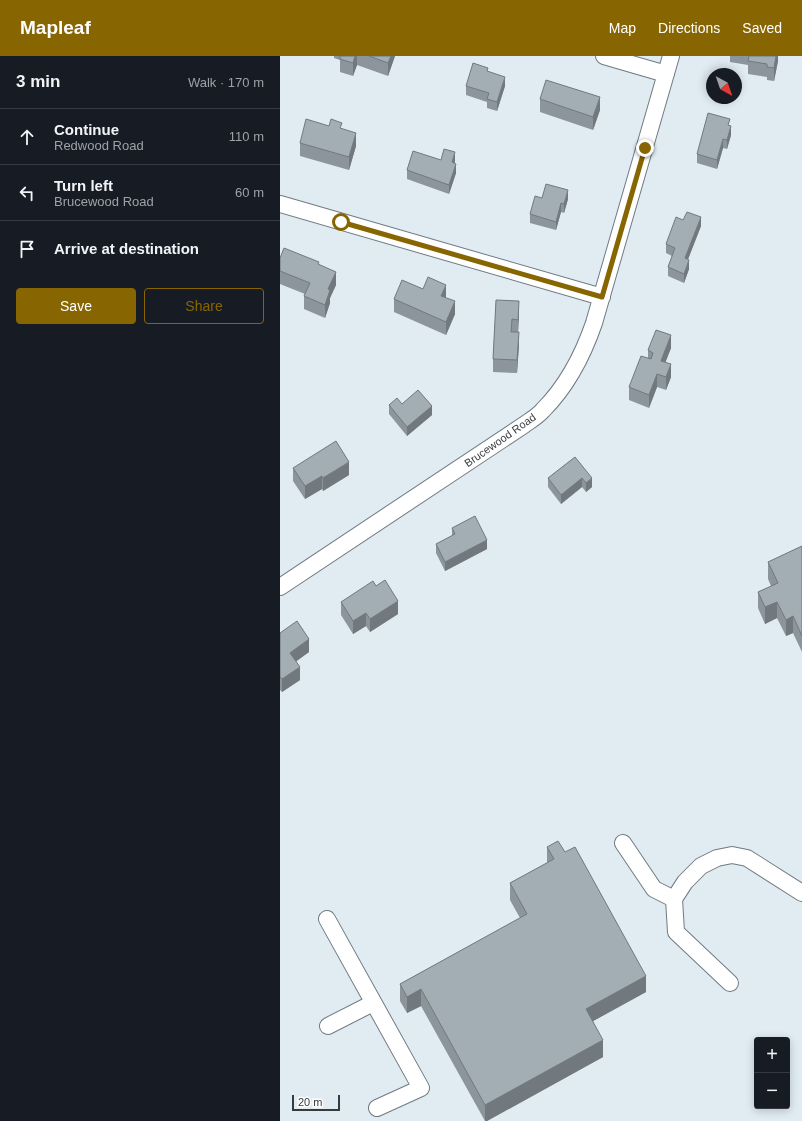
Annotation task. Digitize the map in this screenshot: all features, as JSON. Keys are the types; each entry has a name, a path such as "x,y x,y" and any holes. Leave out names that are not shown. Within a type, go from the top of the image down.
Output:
{"street":[{"path":"604,56 666,74"},
{"name":"Brucewood Road","path":"280,587 524,425 543,411 563,387 577,365 586,345 602,297 671,56"},
{"path":"280,204 602,297"},
{"path":"623,843 654,889 674,899"},
{"path":"730,983 676,932 674,899 685,882 701,866 717,858 732,855 747,858 802,892"},
{"path":"327,919 421,1088 377,1108"},
{"path":"328,1026 373,1003"}],"building":[{"path":"340,56 355,56 353,63 340,59"},
{"path":"369,56 391,56 388,63"},
{"path":"749,56 776,56 774,68 767,67 767,64 748,61"},
{"path":"473,63 488,68 487,71 505,77 497,102 487,99 489,93 466,86"},
{"path":"546,80 600,97 593,117 540,99"},
{"path":"708,113 730,119 728,125 731,126 727,140 723,139 717,160 697,154"},
{"path":"306,119 329,126 331,119 342,123 340,128 356,133 349,157 300,143"},
{"path":"444,149 455,152 452,162 456,164 449,185 407,170 413,151 441,160"},
{"path":"546,184 568,190 564,204 561,203 556,222 530,214 535,196 542,198"},
{"path":"687,212 701,217 685,258 689,260 684,274 668,267 675,248 666,244 676,217 683,220"},
{"path":"284,248 319,262 318,264 336,272 328,289 330,290 325,305 304,296 310,283 280,271 280,258"},
{"path":"428,277 446,285 441,296 455,301 446,322 394,299 402,280 423,289"},
{"path":"496,300 519,301 518,320 512,319 511,332 519,332 517,360 493,359"},
{"path":"656,330 671,335 661,361 671,364 666,377 657,374 649,395 629,387 641,356 651,359 653,353 648,350"},
{"path":"418,390 432,406 407,427 389,405 397,398 402,404"},
{"path":"336,441 349,462 323,478 322,476 305,486 293,468"},
{"path":"575,457 592,478 586,483 582,478 561,495 548,478"},
{"path":"475,516 487,540 445,562 436,544 455,534 452,528"},
{"path":"802,546 802,636 793,616 786,620 777,602 765,607 758,592 778,583 768,562"},
{"path":"385,580 398,601 370,619 366,613 353,621 341,602 373,581 376,586"},
{"path":"297,621 309,639 290,653 300,667 282,679 280,677 280,633"},
{"path":"558,841 565,852 575,847 646,976 586,1009 603,1040 485,1105 421,989 407,997 400,984 527,914 510,883 554,859 547,847"}],"route":[{"path":"341,222 602,297 645,148"}]}
